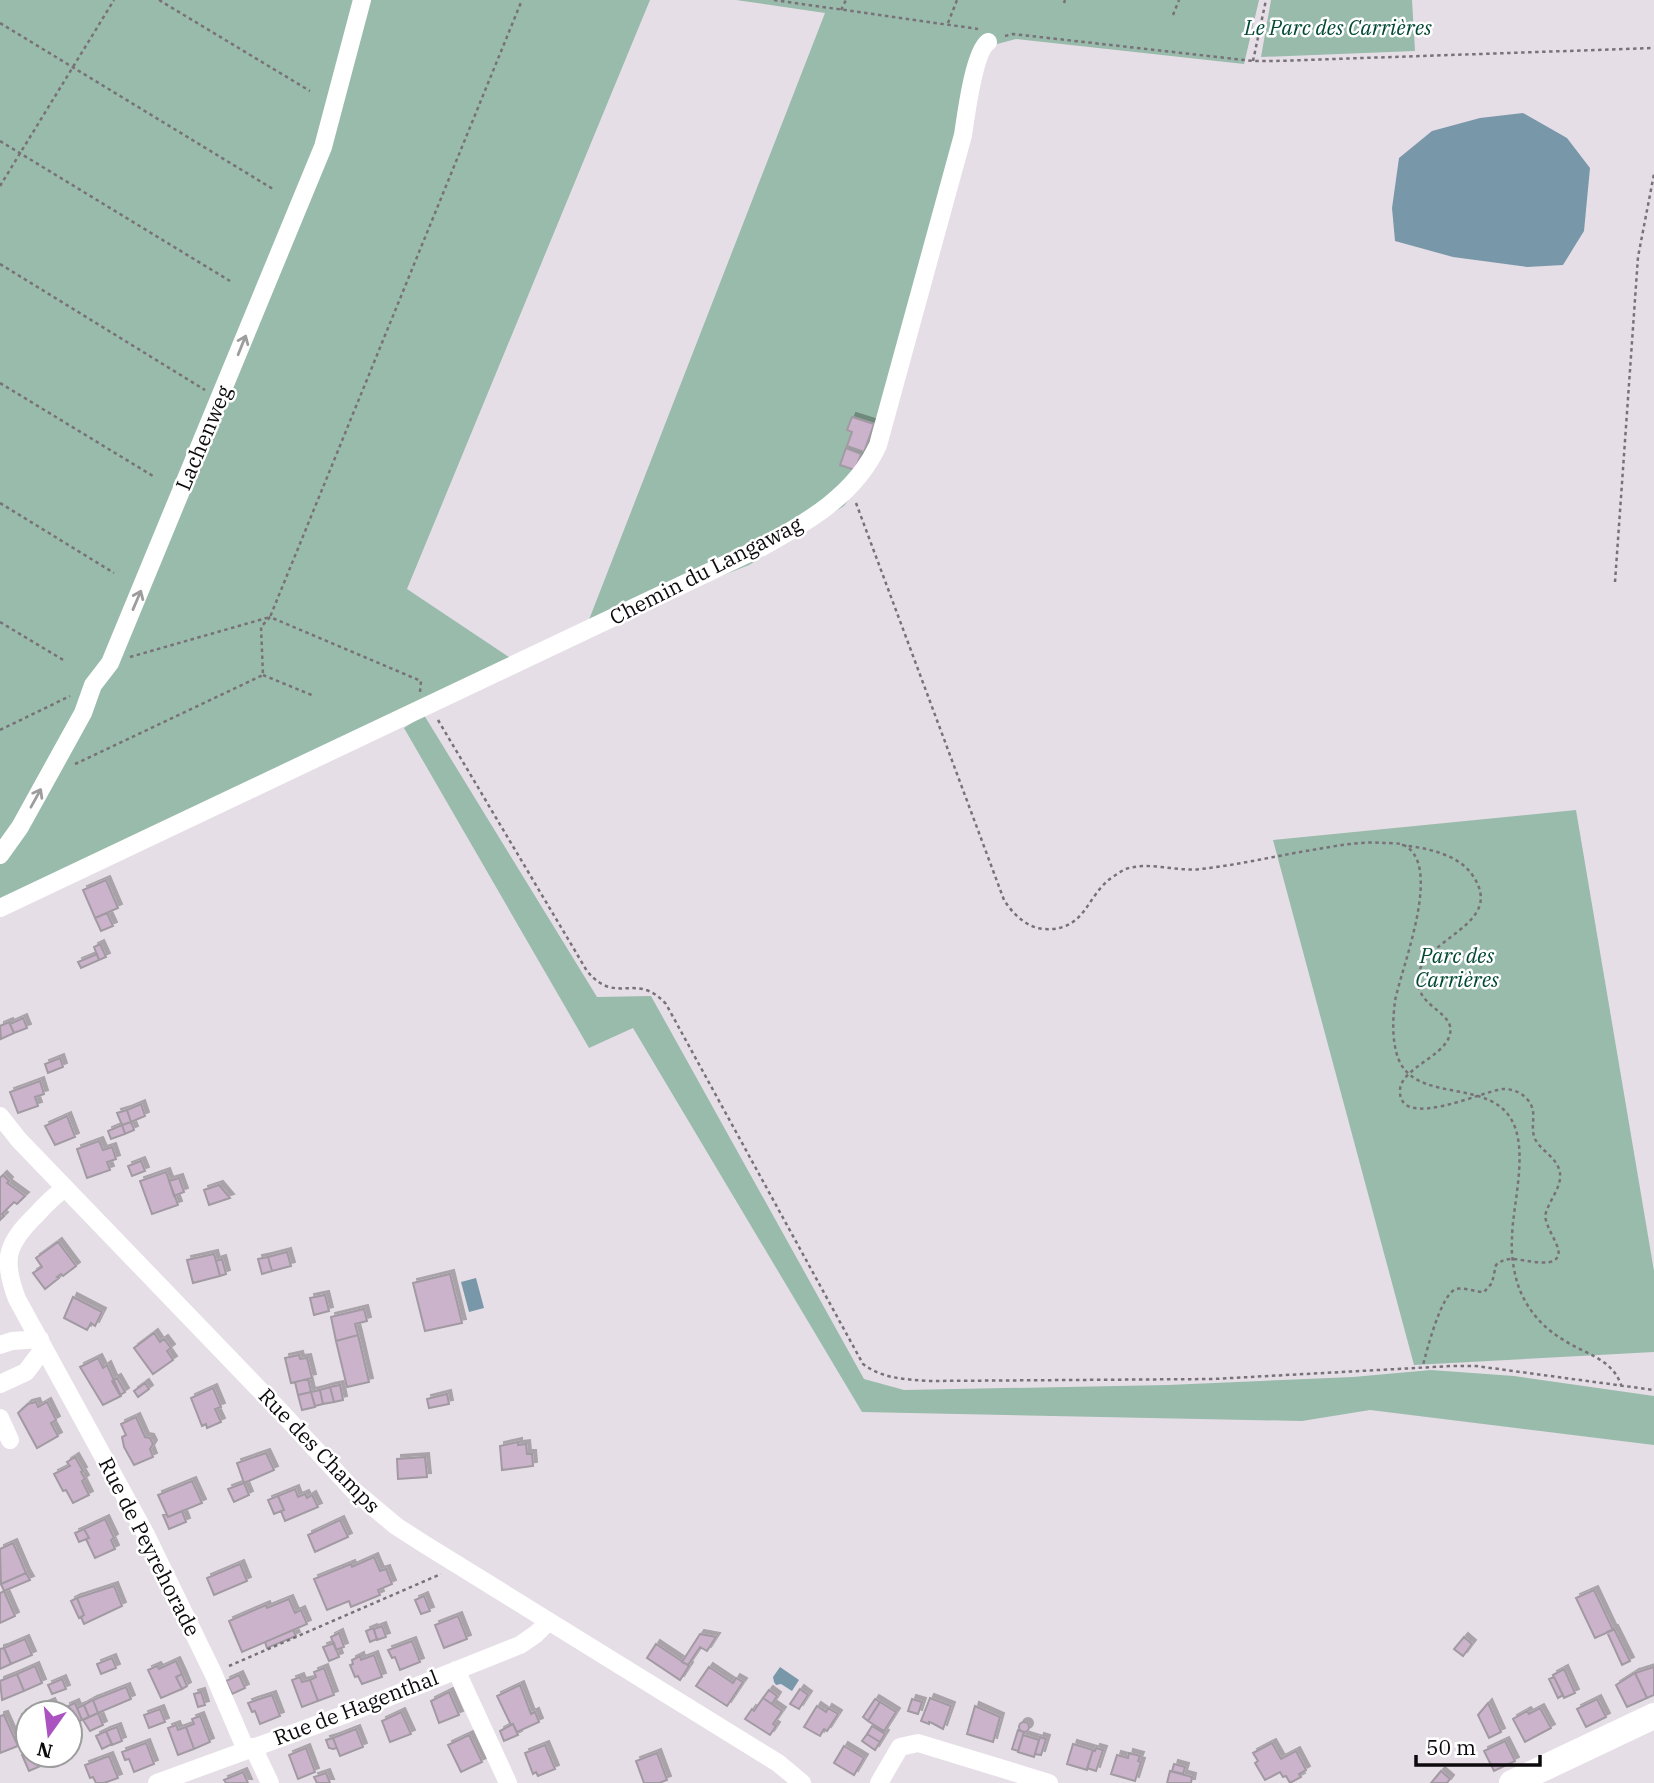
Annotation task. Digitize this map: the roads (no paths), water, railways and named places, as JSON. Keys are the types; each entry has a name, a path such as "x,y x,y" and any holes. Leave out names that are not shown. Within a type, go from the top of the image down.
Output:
{"main road":[{"path":"1512,1783 1654,1716"}],"street":[{"name":"Lachenweg","path":"0,855 20,827 83,713 93,685 110,663 323,147 362,0"},
{"name":"Chemin du Langawag","path":"0,908 762,547 797,528 850,487 866,467 878,445 963,135 971,84 983,46 983,35"},
{"name":"Rue des Champs","path":"0,1116 19,1140 353,1490 396,1526 779,1763 802,1783"},
{"name":"Rue de Peyrehorade","path":"65,1188 19,1233 9,1250 8,1273 17,1299 145,1533 250,1748 270,1783"},
{"path":"0,1345 12,1341 42,1344 26,1372 0,1384"},
{"path":"0,1418 10,1440"},
{"name":"Rue de Hagenthal","path":"157,1783 349,1713 520,1645 548,1622"},
{"path":"456,1670 508,1783"},
{"path":"879,1783 900,1747 918,1743 1049,1783"}],"water":[{"path":"1523,113 1567,138 1590,168 1584,231 1563,265 1527,267 1453,257 1395,241 1392,208 1399,158 1432,131 1480,118"},
{"path":"476,1278 484,1308 469,1312 461,1282"},
{"path":"780,1667 799,1680 792,1691 774,1682 773,1677"}],"park label":[{"name":"Le Parc des Carrières","path":"1338,28"},
{"name":"Parc des Carrières","path":"1457,968"}]}
